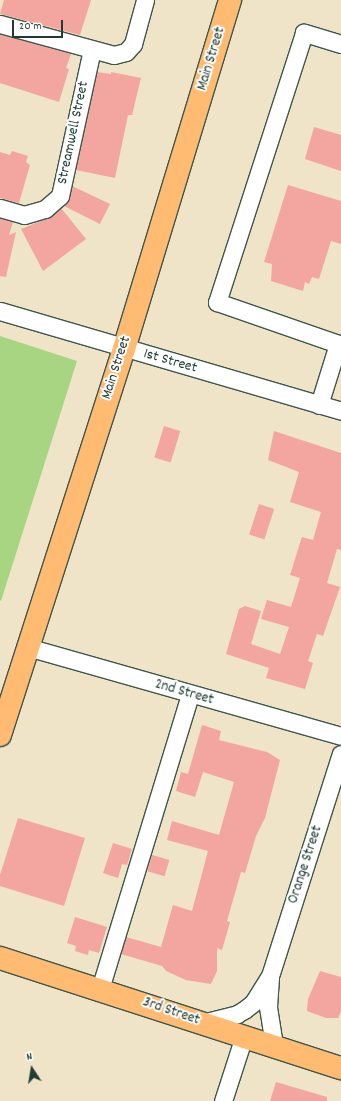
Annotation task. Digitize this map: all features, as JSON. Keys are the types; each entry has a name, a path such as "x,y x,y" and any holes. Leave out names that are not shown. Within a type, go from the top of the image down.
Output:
{"main road":[{"name":"Main Street","path":"0,735 27,647 124,349 230,0"},
{"name":"3rd Street","path":"0,958 341,1068"}],"street":[{"path":"0,24 114,55 126,52 132,44 145,0"},
{"path":"319,405 340,344 217,302 304,33 341,44"},
{"name":"Streamwell Street","path":"0,208 24,215 44,209 60,196 92,49"},
{"name":"1st Street","path":"0,311 124,349 341,411"},
{"name":"2nd Street","path":"27,647 190,695 341,736"},
{"path":"100,989 190,695"},
{"name":"Orange Street","path":"202,1023 237,1014 253,1004 270,976 341,754"},
{"name":"Orange Street","path":"270,976 268,1007 274,1046"},
{"path":"223,1101 244,1036"}],"green space":[{"path":"0,336 77,361 1,601 0,600"}],"building":[{"path":"4,0 91,0 80,35 0,14"},
{"path":"0,34 71,54 66,68 69,69 59,102 0,83"},
{"path":"97,72 111,74 111,72 141,78 132,115 128,115 115,178 76,170"},
{"path":"314,127 341,135 341,171 305,159"},
{"path":"12,151 28,156 26,162 30,165 19,203 0,198 0,152 10,155"},
{"path":"288,185 341,201 341,244 331,241 319,279 312,277 309,284 305,282 303,291 271,281 272,264 264,262"},
{"path":"72,186 110,204 100,224 64,206 70,199"},
{"path":"61,208 86,239 43,271 21,229 48,218"},
{"path":"0,218 13,222 9,235 16,232 6,277 0,276"},
{"path":"164,426 180,431 171,463 154,458"},
{"path":"274,431 341,453 341,550 337,549 327,583 340,587 323,636 317,634 308,661 313,663 305,689 266,678 269,668 226,654 239,609 245,606 261,611 251,644 280,654 289,627 261,619 267,600 291,607 300,578 290,575 300,543 302,537 313,540 321,512 290,502 299,472 268,460"},
{"path":"259,504 274,509 264,539 249,534"},
{"path":"202,725 221,731 219,740 267,752 280,760 265,818 256,836 245,873 241,872 227,921 230,922 222,950 217,948 217,971 211,984 186,980 166,971 162,966 121,954 126,937 161,947 173,905 192,911 208,851 167,840 172,821 219,835 234,782 203,772 195,797 176,791 181,772 188,774"},
{"path":"18,818 85,838 64,906 0,886 0,875"},
{"path":"113,843 132,849 127,865 122,864 118,878 103,873"},
{"path":"152,855 169,860 165,876 147,871"},
{"path":"75,917 107,927 99,953 89,950 88,955 75,951 76,946 67,943"},
{"path":"320,971 341,977 341,1011 338,1018 326,1018 307,1011 308,999"},
{"path":"276,1082 327,1097 327,1101 270,1101"}]}
